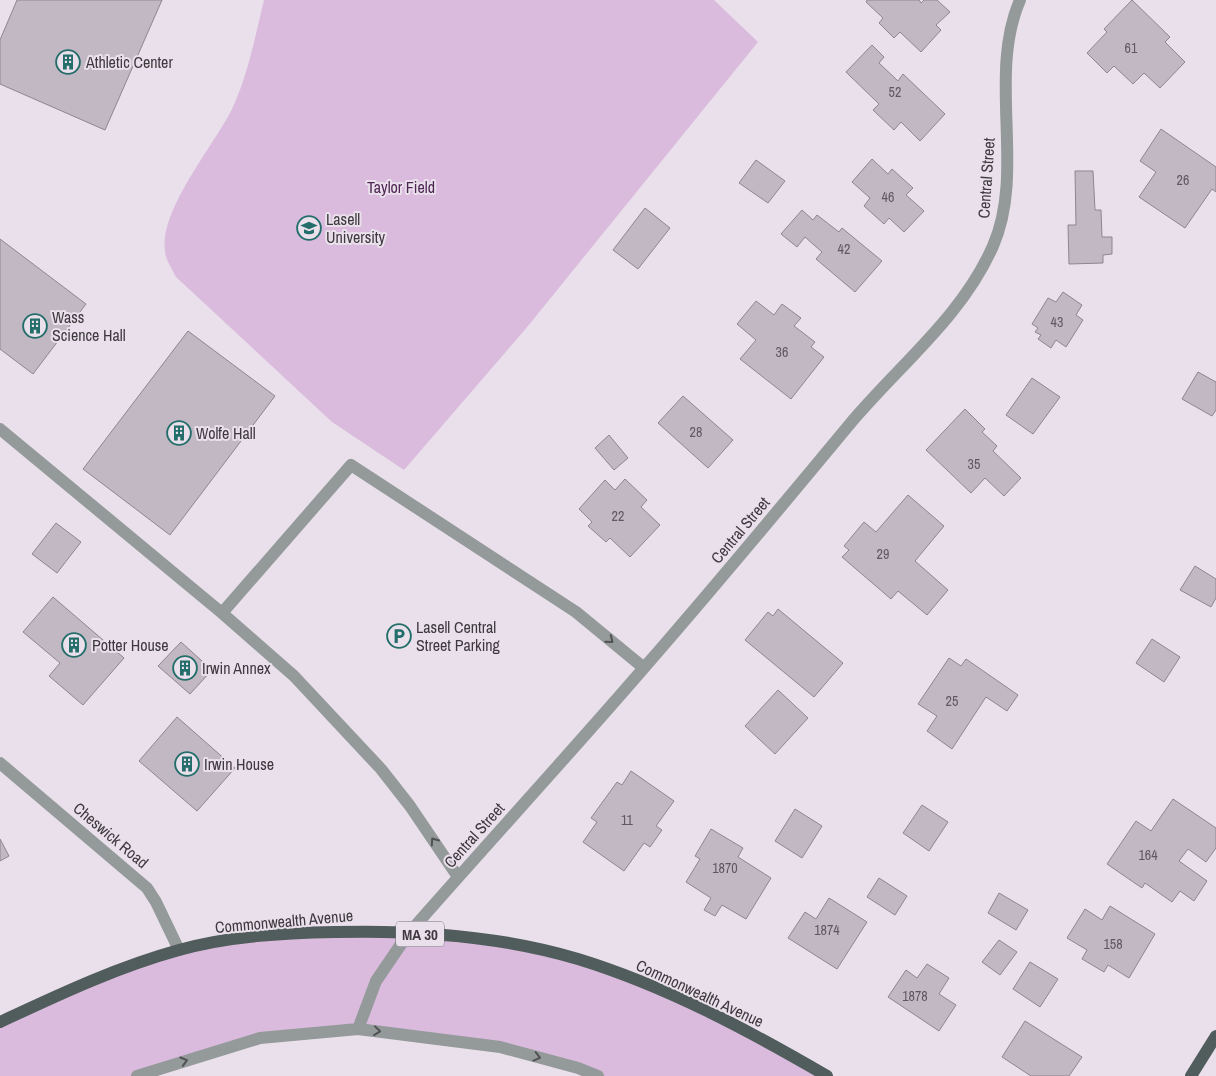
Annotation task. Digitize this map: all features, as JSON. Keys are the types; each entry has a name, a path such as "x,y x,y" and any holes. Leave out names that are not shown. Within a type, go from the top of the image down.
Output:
{"main road":[{"name":"Commonwealth Avenue","path":"0,1022 79,985 179,950 226,940 306,933 360,931 408,934 500,942 586,962 662,990 701,1008 827,1076"},
{"path":"1191,1076 1216,1036"}],"street":[{"name":"Central Street","path":"358,1029 376,981 408,934 644,668 855,418 952,313 976,278 994,244 1004,206 1006,55 1012,20 1020,0"},
{"path":"0,429 222,613 294,676 381,769 410,806 458,877"},
{"path":"222,613 351,465 576,612 644,668"},
{"name":"Cheswick Road","path":"0,763 147,888 156,902 179,950"},
{"path":"137,1076 260,1038 358,1029 500,1047 578,1068 598,1076"}],"green space":[{"name":"Taylor Field","path":"264,0 714,0 758,42 528,326 404,470 332,422 176,277 165,252 165,235 170,217 189,179 238,96 251,56"},
{"path":"277,935 465,938 623,974 827,1076 598,1076 500,1047 358,1029 260,1038 137,1076 0,1076 0,1022 179,950"}],"building":[{"name":"Athletic Center","path":"17,0 162,0 105,130 0,84 0,40"},
{"path":"867,0 919,0 921,3 924,0 937,0 950,12 936,25 941,30 921,52 900,32 894,38 879,23 883,18 866,2"},
{"path":"1132,0 1170,37 1165,42 1185,62 1160,88 1144,73 1133,84 1114,66 1107,73 1087,53 1107,32 1104,29"},
{"path":"872,45 884,57 879,63 898,81 903,74 945,114 920,141 901,122 894,130 873,110 879,104 846,72"},
{"path":"1161,129 1216,167 1216,192 1212,189 1185,228 1139,197 1156,172 1140,161"},
{"path":"872,159 888,174 892,169 913,188 906,195 924,211 904,232 889,218 884,224 864,206 870,198 852,182"},
{"path":"756,160 785,181 768,203 739,183"},
{"path":"1075,171 1093,171 1095,210 1101,210 1102,237 1112,237 1112,254 1103,255 1103,263 1069,264 1068,225 1076,225"},
{"path":"645,208 670,228 638,269 613,250"},
{"path":"802,210 813,220 817,215 839,232 842,228 882,261 855,292 816,259 822,252 805,237 797,247 781,234"},
{"name":"Wass Science Hall","path":"0,239 86,304 33,374 0,349"},
{"path":"1063,292 1082,305 1076,315 1083,320 1066,347 1056,340 1051,348 1038,339 1041,335 1035,332 1038,328 1032,324 1048,298 1056,302"},
{"path":"756,301 774,315 782,304 801,318 794,326 815,342 811,347 824,357 791,399 740,359 756,340 737,324"},
{"name":"Wolfe Hall","path":"188,331 275,396 170,535 83,469"},
{"path":"1198,372 1216,382 1216,410 1212,416 1182,399"},
{"path":"1032,378 1060,397 1033,434 1006,415"},
{"path":"683,396 733,440 708,468 658,423"},
{"path":"965,409 985,429 982,432 997,446 993,451 1021,478 1004,496 985,478 971,493 926,450"},
{"path":"609,435 628,458 614,470 595,448"},
{"path":"625,479 647,500 641,507 660,525 630,557 610,538 606,542 588,526 592,522 579,509 605,480 615,490"},
{"path":"908,495 944,526 915,561 948,590 927,615 898,591 891,599 842,557 849,550 844,546 864,522 876,532"},
{"path":"56,523 81,542 57,573 32,554"},
{"path":"1195,566 1216,579 1216,598 1211,607 1180,590"},
{"name":"Potter House","path":"53,597 124,658 83,705 49,676 60,663 23,632"},
{"path":"778,609 843,663 814,697 745,640 768,612 773,616"},
{"path":"1152,639 1180,657 1164,682 1136,663"},
{"name":"Irwin Annex","path":"181,642 212,670 190,694 158,666"},
{"path":"949,658 961,666 966,659 1018,695 1007,711 986,697 952,749 927,731 937,716 918,704"},
{"path":"778,690 808,718 775,754 745,726"},
{"name":"Irwin House","path":"177,717 235,768 197,811 139,761"},
{"path":"631,771 674,801 656,826 662,830 650,847 644,843 624,871 583,842 597,822 591,818 617,782 622,785"},
{"path":"1173,799 1216,828 1216,848 1206,862 1188,849 1179,861 1207,881 1194,901 1180,891 1172,902 1145,883 1142,888 1107,864 1136,821 1151,831"},
{"path":"922,805 948,822 929,851 903,833"},
{"path":"795,809 822,826 802,858 775,841"},
{"path":"711,829 743,848 738,857 771,878 746,919 722,905 715,916 704,910 711,898 686,882 700,859 695,856"},
{"path":"0,839 9,856 0,861"},
{"path":"879,878 907,896 895,915 867,897"},
{"path":"999,893 1028,910 1016,930 988,913"},
{"path":"829,898 867,922 837,969 788,938 805,912 816,919"},
{"path":"1110,906 1155,934 1129,978 1108,965 1104,972 1082,959 1087,950 1067,938 1085,909 1102,920"},
{"path":"999,940 1017,952 1000,975 982,962"},
{"path":"1030,962 1058,979 1040,1007 1013,989"},
{"path":"927,964 949,978 939,994 956,1005 939,1031 888,997 906,970 917,978"},
{"path":"1025,1021 1082,1057 1069,1076 1031,1076 1002,1057"}],"place":[{"name":"Athletic Center","path":"68,62"},
{"name":"Lasell University","path":"309,228"},
{"name":"Wass Science Hall","path":"35,326"},
{"name":"Wolfe Hall","path":"179,433"},
{"name":"Lasell Central Street Parking","path":"399,636"},
{"name":"Potter House","path":"74,645"},
{"name":"Irwin Annex","path":"185,668"},
{"name":"Irwin House","path":"187,764"}]}
